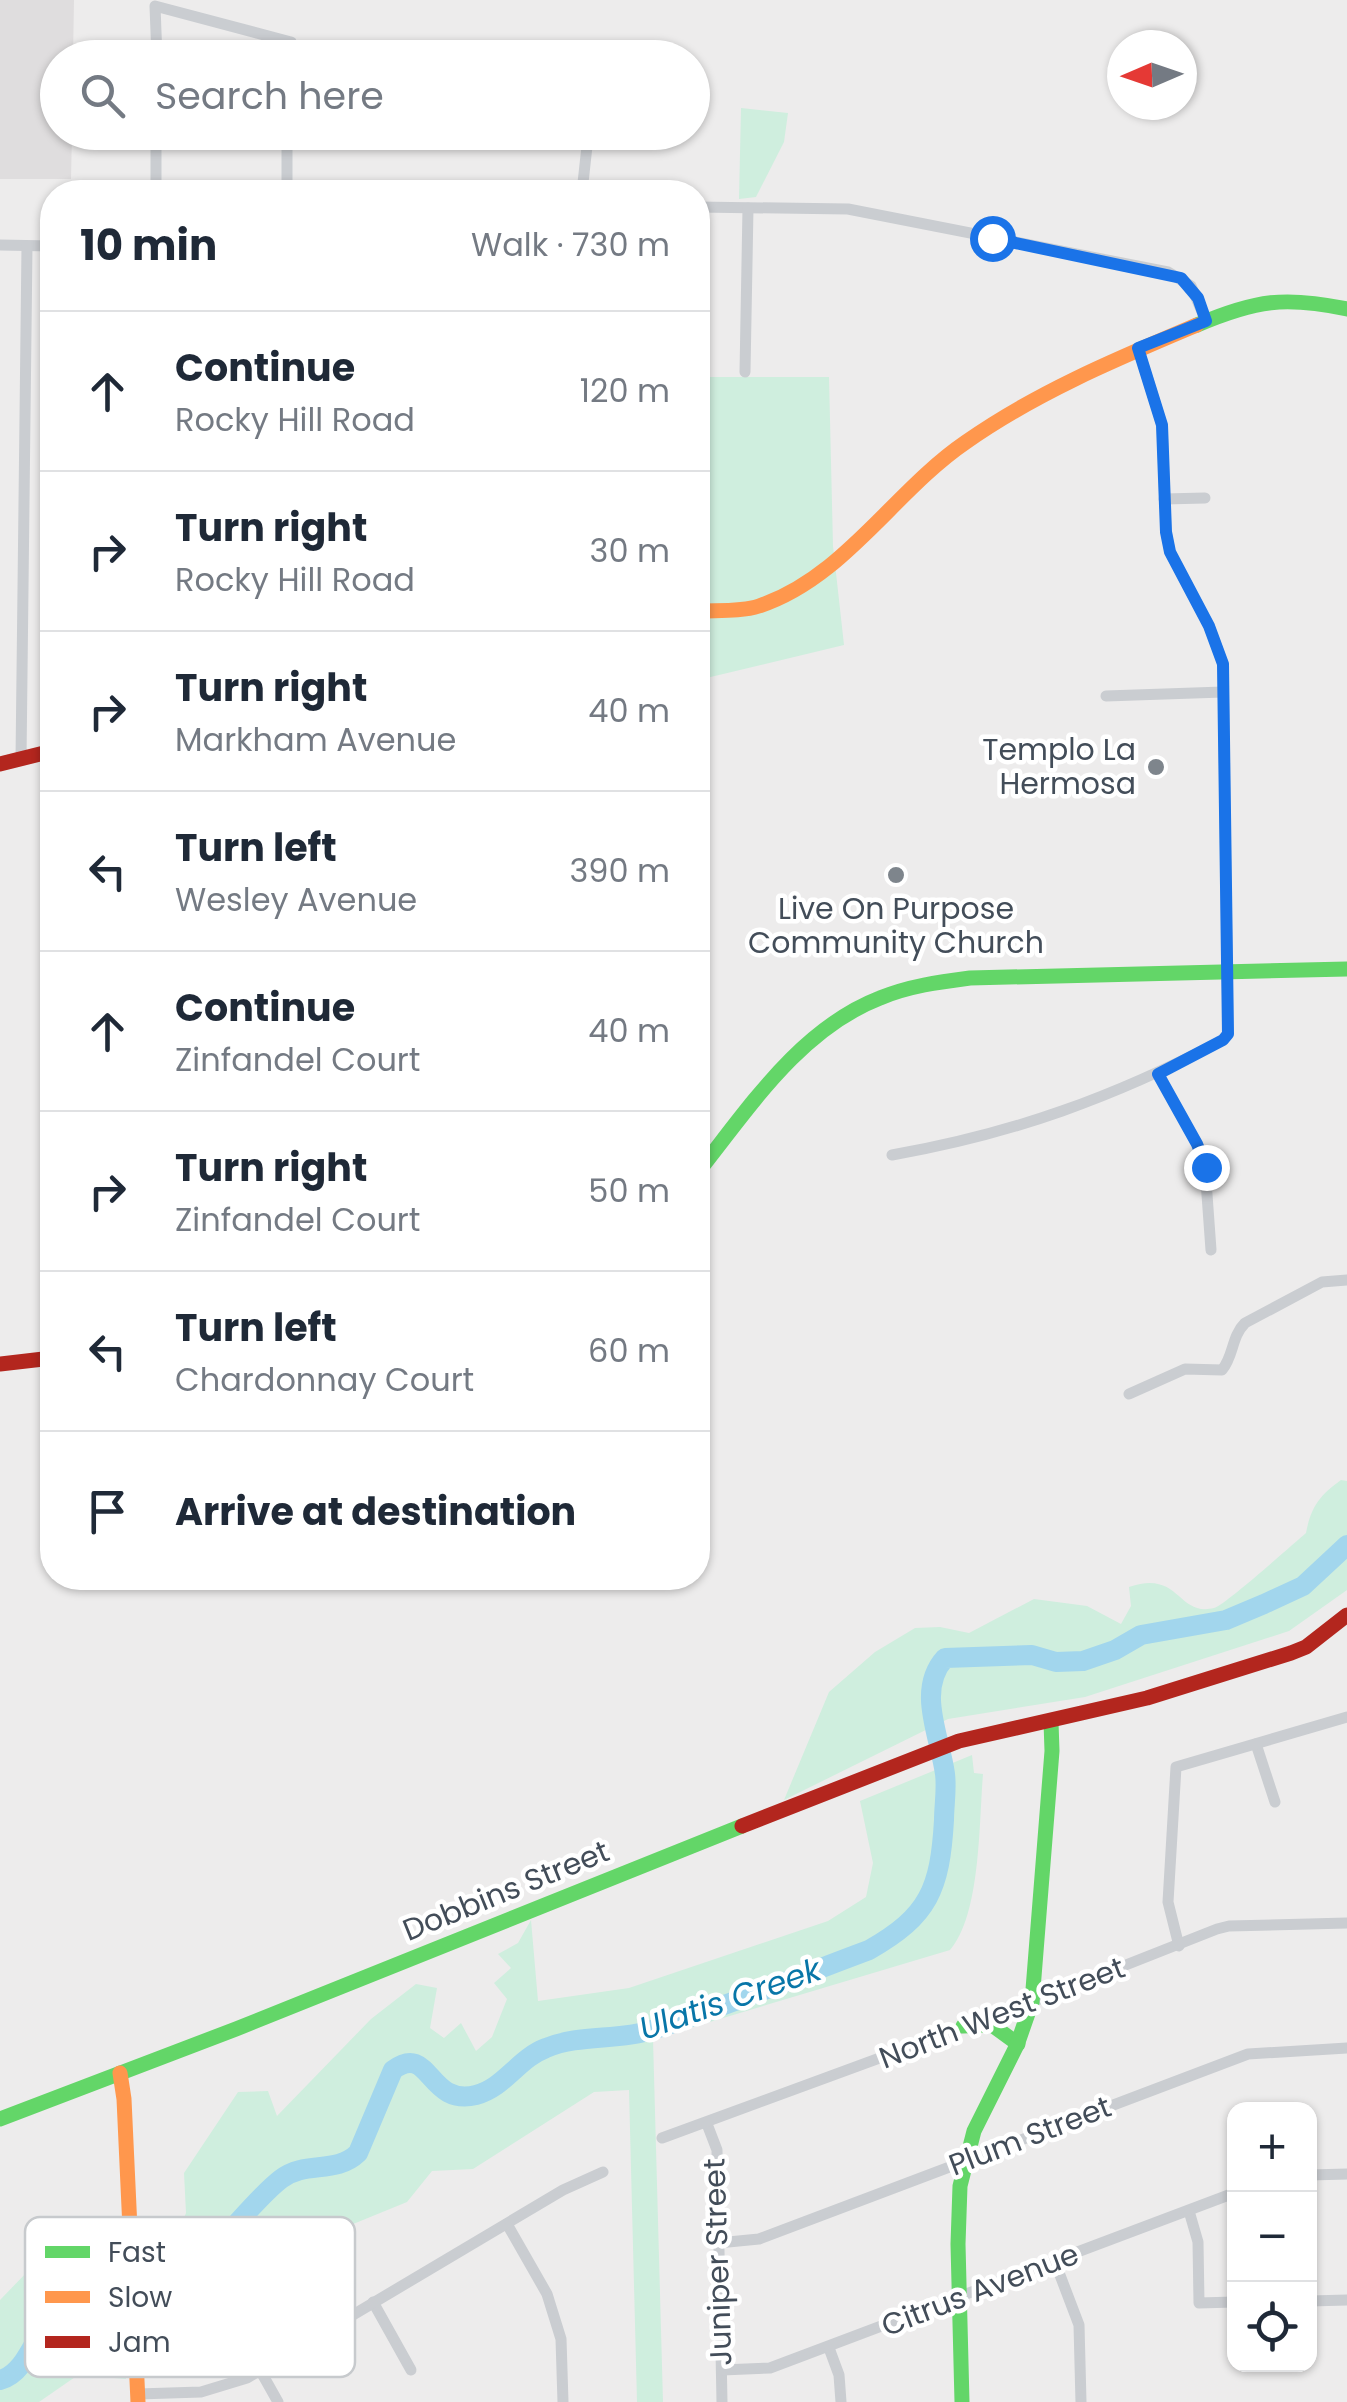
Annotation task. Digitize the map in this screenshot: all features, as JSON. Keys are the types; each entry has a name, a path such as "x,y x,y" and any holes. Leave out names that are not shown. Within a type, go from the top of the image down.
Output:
{"street":[{"path":"157,40 156,6 284,40"},
{"path":"156,150 156,180"},
{"path":"286,180 287,150"},
{"path":"583,180 587,150"},
{"path":"710,207 848,209 1168,272 1191,286 1206,321"},
{"path":"745,372 748,208"},
{"path":"0,245 40,246"},
{"path":"21,759 28,246"},
{"path":"710,610 756,607 812,582 940,460 970,438 1138,348 1233,310 1282,300 1347,309"},
{"path":"892,1155 964,1142 1098,1100 1158,1074 1228,1034 1219,648 1170,552 1162,425 1138,348"},
{"path":"1164,499 1206,498"},
{"path":"1106,696 1223,692"},
{"path":"0,764 40,755"},
{"path":"710,1158 804,1044 843,1014 887,993 930,981 970,978 1347,969"},
{"path":"1158,1074 1206,1167 1212,1250"},
{"path":"1129,1394 1185,1369 1222,1370 1235,1333 1245,1323 1322,1282 1347,1280"},
{"path":"0,1364 40,1359"},
{"path":"962,2402 958,2213 965,2160 987,2101 1018,2044 1032,2002 1052,1751 1050,1722 1147,1698 1291,1653 1306,1647 1347,1615"},
{"path":"1179,1946 1170,1916 1168,1887 1176,1767 1347,1717"},
{"name":"Dobbins Street","path":"0,2118 236,2029 912,1757 959,1741 1050,1722"},
{"path":"1256,1744 1275,1802"},
{"name":"North West Street","path":"662,2138 1229,1926 1347,1923"},
{"path":"963,2026 999,2027 1018,2044"},
{"name":"Plum Street","path":"718,2243 760,2238 1248,2054 1262,2050 1347,2048"},
{"path":"120,2073 129,2217"},
{"name":"Juniper Street","path":"707,2124 717,2150 722,2402"},
{"path":"355,2313 563,2190 603,2172"},
{"path":"1317,2175 1347,2174"},
{"name":"Citrus Avenue","path":"722,2370 770,2368 829,2348 1227,2196"},
{"path":"1189,2211 1198,2242 1199,2304 1227,2302"},
{"path":"508,2224 547,2294 560,2338 563,2402"},
{"path":"1055,2262 1079,2325 1082,2402"},
{"path":"1317,2300 1347,2300"},
{"path":"373,2302 412,2370"},
{"path":"829,2348 839,2375 842,2402"},
{"path":"138,2398 213,2389 243,2377"},
{"path":"264,2377 278,2402"}],"shaded area":[{"path":"0,0 74,0 73,40 40,40 40,150 72,150 71,179 0,179"}],"green space":[{"path":"741,108 788,113 784,142 756,197 739,199"},
{"path":"710,377 829,377 833,546 844,645 710,677"},
{"path":"1341,1480 1347,1481 1347,1590 1289,1631 1085,1697 948,1719 784,1800 829,1692 875,1652 915,1628 940,1627 969,1633 1034,1599 1087,1606 1121,1624 1131,1606 1129,1587 1146,1583 1169,1588 1192,1606 1214,1608 1306,1533 1317,1503"},
{"path":"972,1755 974,1773 983,1774 977,1866 968,1914 950,1950 653,2039 663,2402 637,2402 629,2090 594,2092 473,2169 432,2171 407,2202 355,2223 355,2217 184,2217 184,2173 238,2092 268,2091 277,2116 371,2019 416,1984 437,1988 430,2028 444,2038 461,2023 476,2051 492,2037 507,1999 494,1983 511,1968 498,1954 518,1943 531,1920 538,2001 629,1988 828,1921 866,1897 873,1863 860,1801"},
{"path":"25,2274 25,2377 75,2377 39,2402 0,2402 0,2300"}],"waterway":[{"name":"Ulatis Creek","path":"243,2217 291,2173 340,2164 358,2153 393,2070 405,2064 423,2069 448,2092 476,2095 495,2086 546,2048 652,2030 869,1950 905,1925 928,1898 939,1865 946,1780 931,1699 936,1671 945,1658 1032,1655 1056,1662 1083,1661 1115,1650 1141,1635 1226,1620 1264,1604 1303,1586 1347,1545"},
{"name":"Ulatis Creek","path":"0,2380 10,2376 25,2359"}],"traffic: fast":[{"path":"1197,325 1271,303 1306,302 1347,309"},
{"path":"710,1157 778,1073 825,1029 851,1012 902,990 970,978 1347,969"},
{"path":"962,2402 960,2186 974,2131 1017,2045 1032,2002 1051,1722"},
{"path":"0,2119 742,1826"},
{"path":"963,2026 992,2025 1018,2044"}],"traffic: slow":[{"path":"710,611 752,608 789,593 843,555 940,462 993,424 1079,377 1197,325"},
{"path":"120,2073 129,2217"},
{"path":"137,2377 138,2402"}],"traffic: jam":[{"path":"0,764 40,754"},
{"path":"0,1364 40,1359"},
{"path":"742,1826 959,1741 1147,1698 1291,1653 1306,1647 1347,1615"}],"place":[{"name":"Templo La Hermosa","path":"1156,767"},
{"name":"Live On Purpose Community Church","path":"896,875"}],"route":[{"path":"992,238 1168,272 1191,286 1206,321 1138,348 1162,425 1170,552 1209,626 1223,664 1228,1034 1158,1074 1206,1167"}]}
